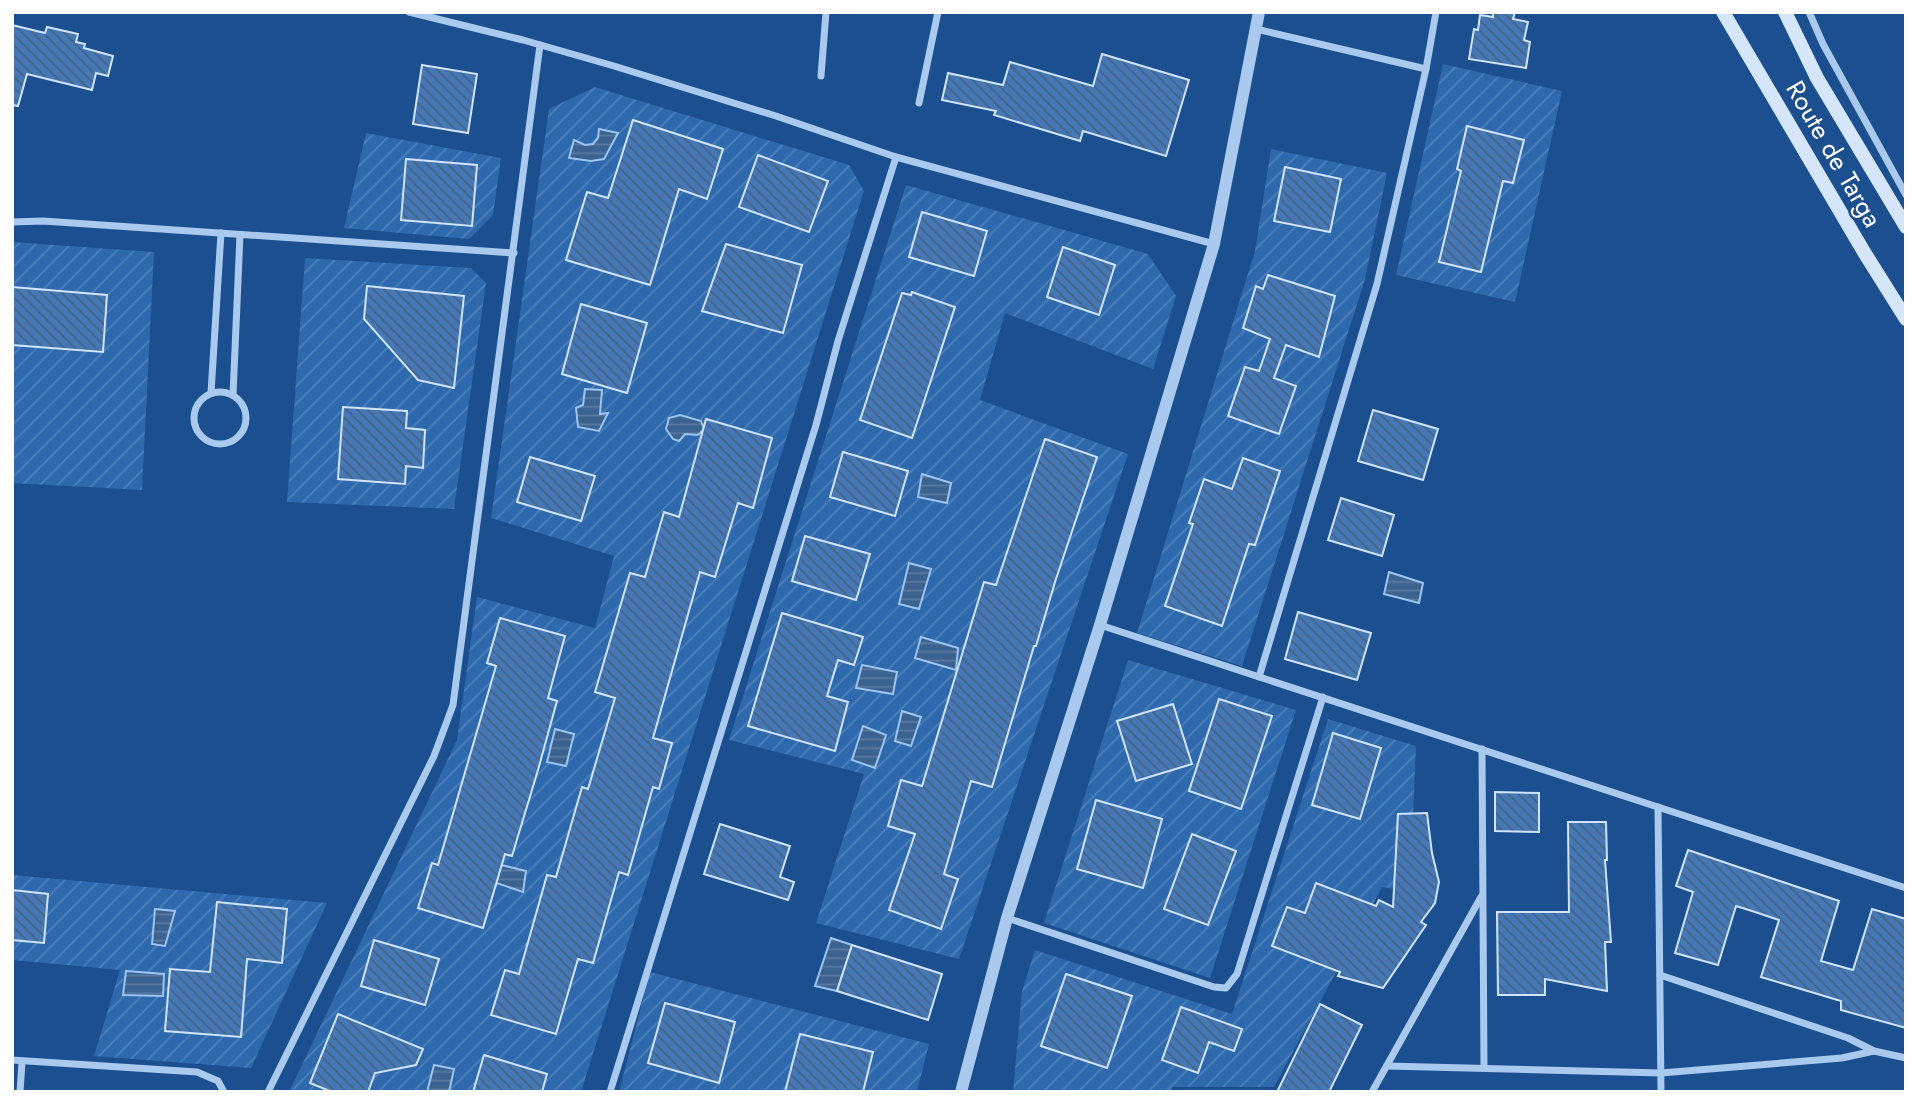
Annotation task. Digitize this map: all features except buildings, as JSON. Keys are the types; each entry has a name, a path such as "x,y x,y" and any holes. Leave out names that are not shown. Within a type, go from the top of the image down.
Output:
{"main road":[{"name":"Route de Targa","path":"1723,12 1864,252 1906,318"},
{"name":"Route de Targa","path":"1785,12 1816,78 1906,227"}],"street":[{"path":"409,12 540,45 776,116 896,157 1214,244"},
{"path":"821,76 826,12"},
{"path":"919,103 938,12"},
{"path":"961,1092 1007,918 1100,625 1214,244 1259,12"},
{"path":"1259,677 1377,284 1426,69 1436,12"},
{"path":"1809,12 1823,44 1906,195"},
{"path":"1256,29 1426,69"},
{"path":"268,1092 448,724 453,705 540,45"},
{"path":"610,1092 896,157"},
{"path":"12,222 43,221 513,254"},
{"path":"211,393 221,233"},
{"path":"233,395 240,235"},
{"path":"211,393 233,395 245,408 246,426 235,440 218,444 202,437 194,422 197,404 211,393"},
{"path":"1100,625 1906,888"},
{"path":"1007,918 1214,987 1226,988 1237,974 1322,697"},
{"path":"1482,749 1484,1067"},
{"path":"1658,807 1661,1092"},
{"path":"1372,1092 1481,897"},
{"path":"1660,975 1848,1038 1874,1051 1906,1058"},
{"path":"1387,1066 1661,1073 1842,1058 1874,1051"},
{"path":"12,1060 197,1072 218,1081 224,1092"},
{"path":"20,1092 22,1062"}],"shaded area":[{"path":"1443,64 1562,91 1515,302 1396,275"},
{"path":"595,87 849,165 864,191 581,1092 289,1092 457,740 477,597 595,628 614,556 491,518 549,109"},
{"path":"599,129 618,133 604,159 591,161 569,158 574,140 585,145 593,144 598,138"},
{"path":"366,133 501,158 493,215 469,239 344,228"},
{"path":"1271,149 1387,173 1365,279 1242,666 1137,633 1255,251"},
{"path":"906,185 1148,254 1176,296 1153,369 1005,313 980,400 1128,454 959,959 816,923 864,774 729,740"},
{"path":"12,242 154,252 142,490 12,483"},
{"path":"305,258 471,268 486,283 454,509 287,502"},
{"path":"585,389 602,390 600,414 608,413 599,431 578,427 576,408 583,405"},
{"path":"680,415 701,421 704,429 698,435 685,434 679,441 673,439 666,429 669,418"},
{"path":"922,474 951,483 947,503 918,497"},
{"path":"909,563 931,569 919,609 899,604"},
{"path":"1389,572 1423,583 1419,603 1384,594"},
{"path":"921,637 958,648 956,670 915,658"},
{"path":"1128,660 1296,710 1210,978 1044,923"},
{"path":"862,665 897,672 893,694 856,688"},
{"path":"902,711 921,717 911,746 895,741"},
{"path":"1328,719 1416,746 1410,891 1382,887 1274,1087 1172,1087 1172,1092 1013,1092 1022,991 1035,950 1232,1014"},
{"path":"863,726 886,735 875,768 852,760"},
{"path":"555,729 574,734 566,766 547,762"},
{"path":"485,861 526,871 523,892 482,878"},
{"path":"12,875 327,903 251,1068 94,1056 120,970 12,960"},
{"path":"155,909 175,911 165,946 152,944"},
{"path":"831,938 852,945 837,991 815,986"},
{"path":"126,971 164,974 163,996 123,995"},
{"path":"650,972 929,1044 917,1092 619,1092"},
{"path":"434,1065 454,1069 449,1092 427,1092"}]}
